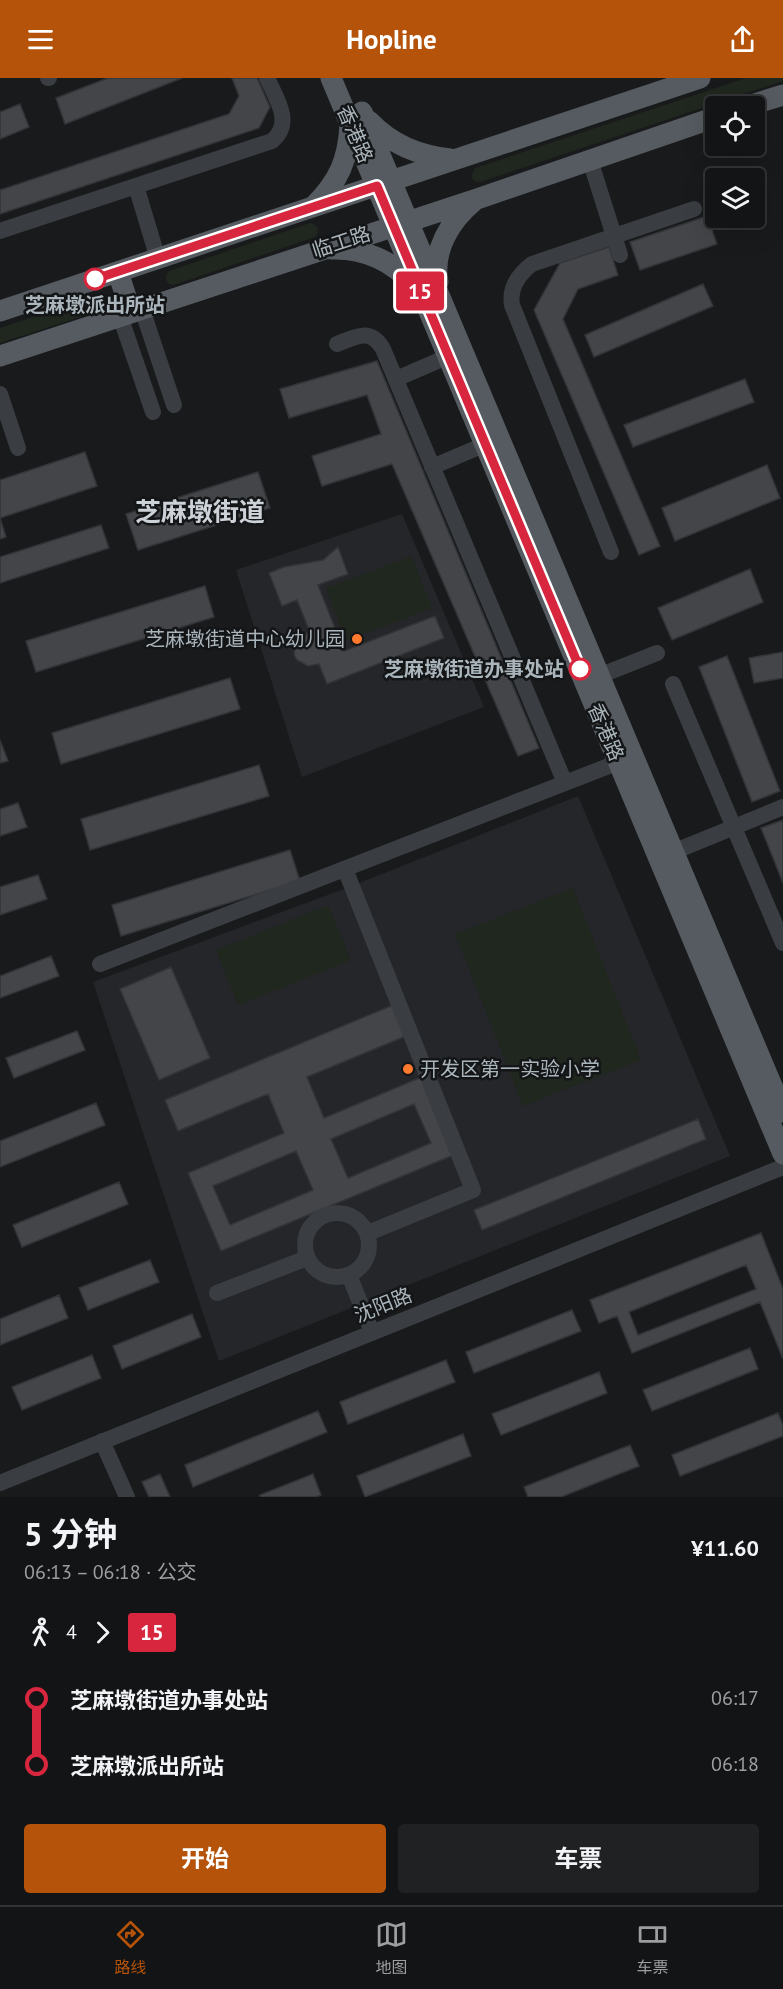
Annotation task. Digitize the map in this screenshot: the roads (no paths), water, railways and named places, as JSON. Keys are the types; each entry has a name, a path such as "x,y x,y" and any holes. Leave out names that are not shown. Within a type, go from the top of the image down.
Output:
{"main road":[{"name":"香港路","path":"331,78 357,118"},
{"name":"香港路","path":"347,78 357,118 434,303 599,676 783,1112"},
{"path":"0,311 700,78"},
{"path":"765,101 783,95"},
{"path":"312,207 329,190 342,169 357,118 404,148 428,156 454,160"},
{"name":"临工路","path":"0,356 319,249 477,199 705,121"},
{"path":"434,303 438,255 446,233 459,214 477,199"},
{"path":"319,249 345,248 371,254 394,266 434,303"},
{"path":"117,272 131,312"},
{"name":"香港路","path":"434,303 449,356 783,1154"}],"street":[{"path":"0,231 272,141 282,129 283,121 282,112 267,78"},
{"path":"590,160 620,255"},
{"path":"136,186 158,258"},
{"path":"611,552 511,300 513,288 518,277 532,264 694,209"},
{"path":"131,312 174,405"},
{"path":"131,312 153,412"},
{"path":"337,344 362,334 369,335 379,343 565,783"},
{"path":"396,379 449,356"},
{"path":"0,394 18,448"},
{"path":"432,466 486,444"},
{"path":"599,676 657,652"},
{"path":"673,684 783,942"},
{"path":"100,964 619,762"},
{"path":"673,852 783,807"},
{"path":"345,869 474,1190 368,1233"},
{"name":"沈阳路","path":"0,1483 783,1167"},
{"path":"329,1213 348,1214 363,1225 368,1233 369,1253 364,1263 349,1275 332,1277 324,1275 311,1265 307,1258 304,1248 308,1230 313,1222 329,1213"},
{"path":"217,1293 307,1258"},
{"path":"349,1275 372,1332"},
{"path":"102,1441 127,1497"}],"place":[{"name":"芝麻墩派出所站","path":"95,279"},
{"name":"芝麻墩街道中心幼儿园","path":"357,639"},
{"name":"芝麻墩街道办事处站","path":"580,669"},
{"name":"开发区第一实验小学","path":"408,1069"}],"district":[{"name":"芝麻墩街道","path":"200,511"}]}
